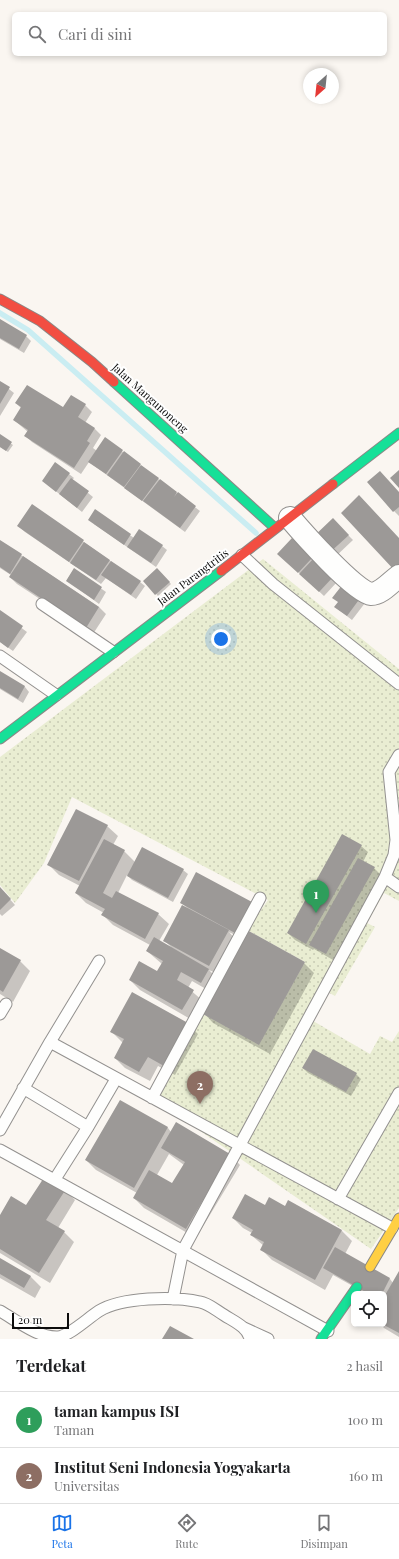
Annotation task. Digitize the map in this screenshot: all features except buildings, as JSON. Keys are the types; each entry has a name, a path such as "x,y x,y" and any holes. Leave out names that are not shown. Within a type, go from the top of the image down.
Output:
{"main road":[{"name":"Jalan Mangunoneng","path":"0,299 40,321 92,362 282,523"},
{"name":"Jalan Parangtritis","path":"0,739 242,555 399,433"},
{"path":"370,1267 399,1218"},
{"path":"325,1335 357,1287"}],"street":[{"path":"282,523 323,556 365,593 375,594 399,576"}],"lane":[{"path":"242,555 273,584 399,684"},
{"path":"42,604 113,652"},
{"path":"0,656 56,695"},
{"path":"173,1299 183,1250 386,877 394,855 396,840 389,772 399,755"},
{"path":"386,877 399,887"},
{"path":"152,1098 260,898"},
{"path":"0,1130 23,1088 99,961"},
{"path":"0,1014 6,1004"},
{"path":"50,1042 392,1228"},
{"path":"55,1179 88,1127 116,1078"},
{"path":"23,1088 88,1127"},
{"path":"338,1199 399,1093"},
{"path":"0,1150 183,1250 325,1335"},
{"path":"0,1311 45,1337 64,1335 101,1310 118,1303 142,1300 173,1299 202,1302 244,1328 268,1339"},
{"path":"244,1328 250,1339"}],"green space":[{"path":"263,559 399,669 399,837 388,849 399,858 399,901 384,893 367,923 375,927 335,996 324,990 308,1018 370,1054 380,1036 392,1042 399,1031 399,1208 371,1249 151,1097 201,1013 259,1044 305,962 247,930 268,900 72,797 44,863 15,903 0,885 0,757"}],"waterway":[{"path":"0,313 28,330 256,533"}],"traffic: fast":[{"path":"114,382 275,528"},
{"path":"333,484 399,433"},
{"path":"0,739 221,571"},
{"path":"321,1339 357,1287"}],"traffic: slow":[{"path":"370,1267 399,1218"}],"traffic: jam":[{"path":"0,299 40,321 92,362 114,382"},
{"path":"221,571 333,484"}],"place":[{"name":"taman kampus ISI","path":"316,913"},
{"name":"Institut Seni Indonesia Yogyakarta","path":"200,1104"}]}
